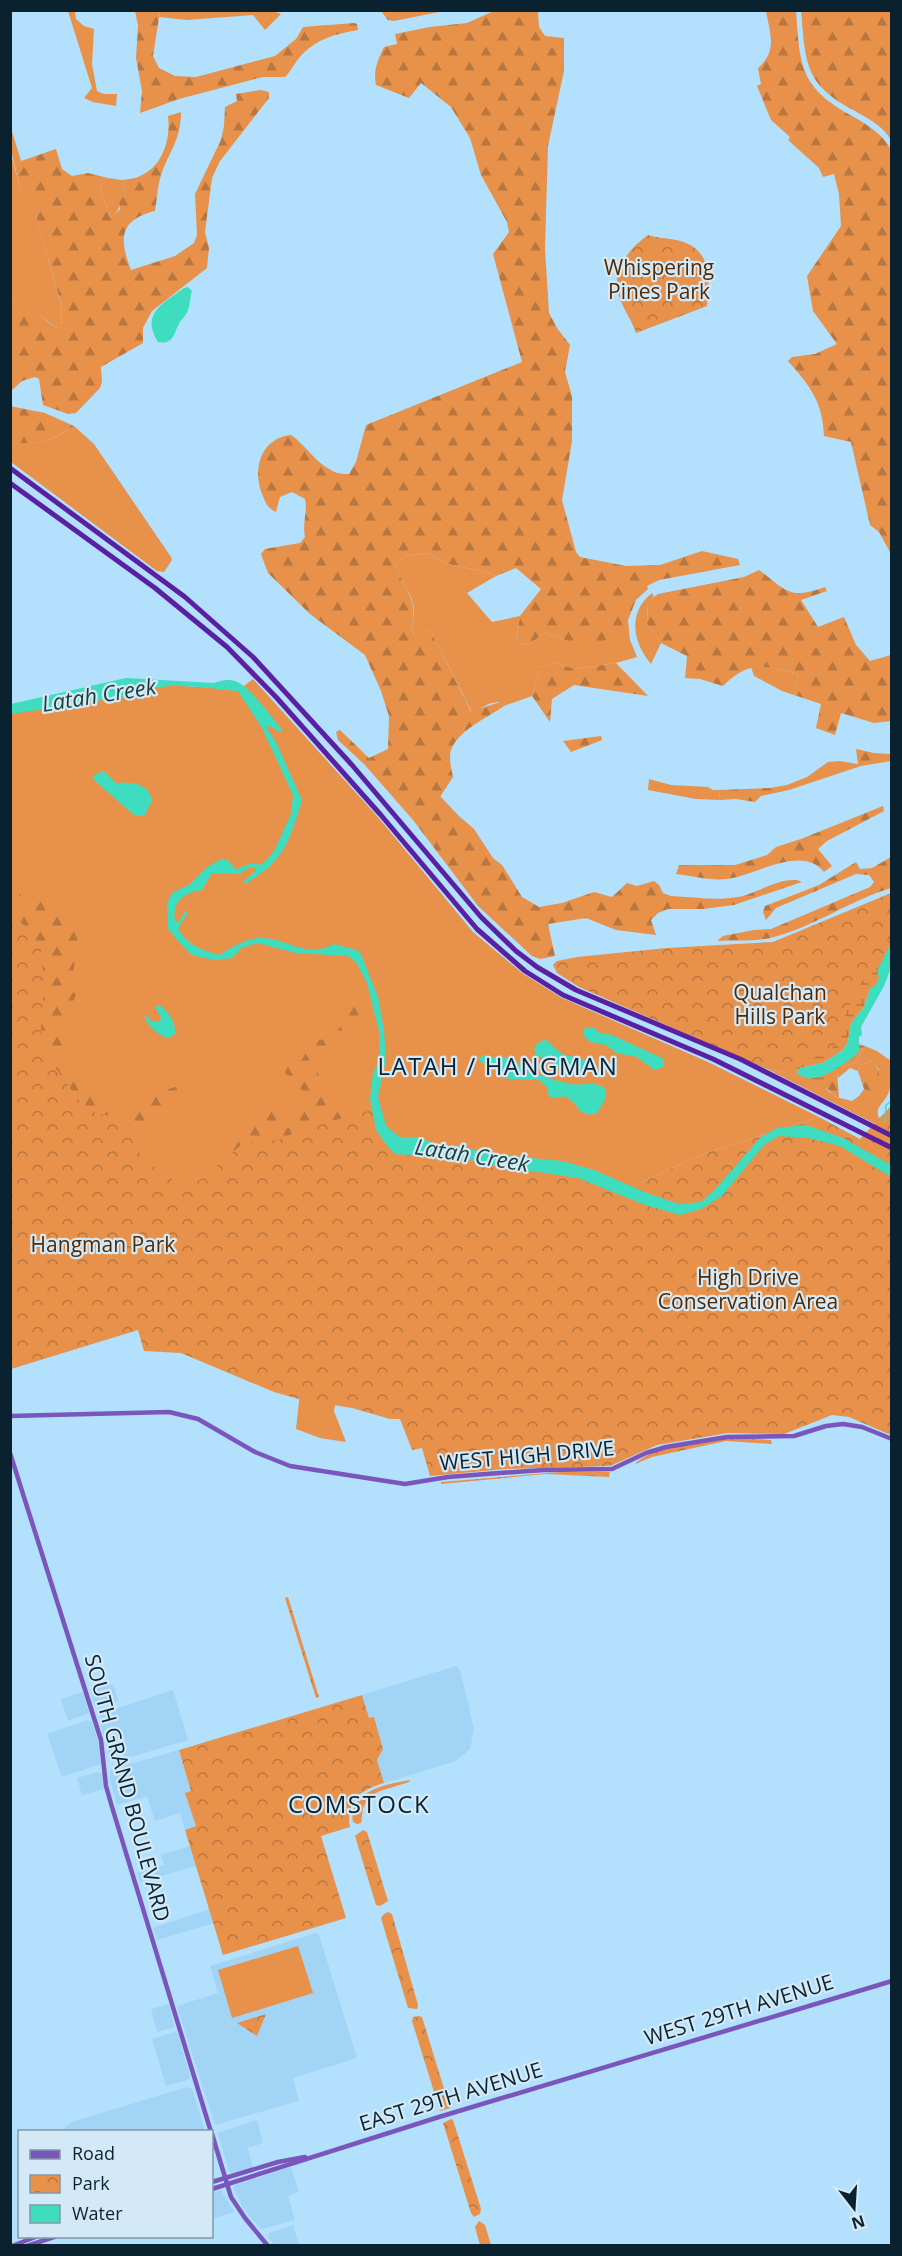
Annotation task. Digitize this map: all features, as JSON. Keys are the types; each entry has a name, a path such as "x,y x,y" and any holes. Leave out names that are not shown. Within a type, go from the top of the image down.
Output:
{"highway":[{"path":"10,468 185,597 253,657 351,765 481,918 537,967 576,990 740,1059 891,1136"},
{"path":"10,483 154,588 227,647 276,697 381,814 477,929 525,971 563,994 713,1059 891,1149"}],"main road":[{"name":"WEST HIGH DRIVE","path":"10,1416 169,1412 181,1414 204,1422 255,1452 290,1466 405,1484 486,1474 612,1469 646,1453 666,1447 727,1437 794,1436 826,1426 853,1425 891,1439"},
{"name":"SOUTH GRAND BOULEVARD","path":"10,1453 101,1740 109,1797 210,2130"},
{"name":"WEST 29TH AVENUE","path":"596,2070 891,1981"},
{"name":"EAST 29TH AVENUE","path":"213,2189 596,2070"},
{"name":"SOUTH GRAND BOULEVARD","path":"213,2139 237,2207 268,2246"},
{"name":"EAST 29TH AVENUE","path":"213,2182 281,2162 317,2155"},
{"path":"12,2246 33,2238"},
{"path":"27,2246 51,2238"}],"shaded area":[{"path":"456,1666 460,1670 474,1729 470,1749 456,1761 384,1783 377,1760 374,1717 369,1719 362,1695"},
{"path":"113,1684 118,1701 95,1707 90,1690"},
{"path":"173,1690 188,1740 114,1762 110,1761 100,1714"},
{"path":"83,1692 89,1713 68,1721 61,1699"},
{"path":"88,1720 92,1722 100,1748 101,1764 62,1777 47,1734"},
{"path":"179,1750 191,1792 185,1794 196,1826 185,1830 180,1813 155,1821 147,1796 117,1805 110,1780 110,1770"},
{"path":"98,1772 102,1774 104,1789 82,1795 77,1778"},
{"path":"190,1846 196,1866 140,1882 137,1873 164,1865 161,1855"},
{"path":"210,1909 214,1923 157,1940 153,1928"},
{"path":"316,1933 319,1935 357,2058 293,2078 299,2101 215,2125 177,2006 218,1993 210,1966"},
{"path":"169,2004 174,2027 157,2032 151,2009"},
{"path":"174,2032 178,2034 190,2077 166,2086 152,2039"},
{"path":"187,2087 192,2089 205,2130 64,2130 72,2122"},
{"path":"257,2120 263,2143 248,2148 253,2168 231,2173 218,2133"},
{"path":"291,2167 299,2192 288,2196 295,2220 261,2229 243,2208 234,2189 235,2185"},
{"path":"221,2190 234,2212 213,2219 213,2192"},
{"path":"293,2225 299,2245 274,2245 268,2237 269,2233"}],"green space":[{"path":"271,10 281,14 265,30 253,15 187,20 159,17 160,11"},
{"path":"496,10 538,11 539,27 545,36 564,38 564,71 548,146 545,248 549,313 570,345 565,372 572,396 572,441 562,500 576,552 580,557 626,566 660,565 702,551 738,559 740,565 659,580 647,586 648,589 636,600 628,620 602,643 568,641 545,633 528,645 516,642 520,616 541,589 516,568 496,576 448,564 428,553 404,556 395,566 412,602 411,628 414,634 430,630 471,711 501,702 504,706 458,738 450,756 453,777 432,809 451,825 459,816 474,829 493,858 502,865 522,897 539,907 562,903 594,892 612,897 627,883 637,886 654,881 663,893 671,896 721,899 745,895 779,882 795,880 802,882 734,905 703,909 668,909 658,913 651,920 656,935 616,930 586,918 548,924 555,956 540,959 532,956 478,906 413,820 364,764 338,740 336,732 340,730 369,758 388,749 389,716 381,691 365,655 310,614 268,573 261,554 265,549 300,543 305,537 305,499 292,492 280,497 276,512 269,507 262,494 258,475 259,465 266,448 272,442 291,435 324,466 349,474 356,462 366,425 522,362 493,254 509,232 507,222 481,175 470,138 451,107 421,83 409,98 376,85 375,80 377,65 384,47 397,44 395,34 467,23"},
{"path":"68,11 75,11 76,19 84,26 94,29 92,64 97,91 104,94 117,94 116,106 84,98 92,88"},
{"path":"135,11 160,11 153,56 159,68 175,76 196,77 275,56 296,39 303,27 354,23 357,24 358,30 333,36 312,46 299,58 285,77 263,77 179,99 140,113 142,91 136,58 138,25"},
{"path":"381,11 444,11 394,21 388,20"},
{"path":"766,11 796,11 802,62 813,85 836,106 875,131 891,150 891,554 879,532 870,525 851,442 824,436 821,413 814,394 788,361 792,357 815,354 837,344 813,311 807,276 841,226 839,194 834,174 823,177 819,168 788,140 790,137 771,120 757,86 761,84 758,68 768,55 771,41"},
{"path":"801,11 891,11 891,140 880,127 838,101 817,81 807,59"},
{"path":"261,90 269,92 269,98 220,161 212,178 205,232 209,248 207,268 152,311 143,328 143,343 101,367 100,388 76,413 68,414 43,405 39,379 35,377 22,381 11,391 11,297 24,301 48,322 61,329 62,319 61,304 31,198 20,188 11,150 11,128 21,161 56,149 62,169 72,176 88,173 108,178 100,188 110,217 120,209 119,198 125,194 122,180 138,177 154,166 160,159 167,142 168,116 181,112 177,136 161,176 155,211 134,220 125,232 125,249 131,270 175,256 194,243 197,235 195,194 221,140 225,107 237,101 236,94"},
{"path":"10,150 20,188 31,197 61,305 61,329 23,301 11,297"},
{"path":"108,178 122,180 125,194 116,214 110,217 100,188"},
{"name":"Whispering Pines Park","path":"648,235 676,240 696,249 706,265 708,275 707,306 636,333 620,299 617,280 627,255"},
{"path":"10,406 45,413 74,426 44,441 11,443"},
{"path":"74,426 94,444 171,557 172,560 164,572 157,571 11,462 10,443 44,441"},
{"path":"428,553 448,564 496,576 467,593 492,622 520,616 516,642 528,645 545,633 568,641 628,620 630,640 637,657 616,663 575,669 553,662 540,668 532,696 504,706 500,702 491,703 472,712 430,630 415,635 411,628 413,602 395,566 404,556"},
{"path":"759,570 783,588 796,593 825,587 827,591 801,600 818,627 844,617 856,645 870,661 891,655 891,721 874,723 841,713 835,735 816,728 821,704 794,695 798,674 776,668 749,668 723,686 700,679 685,678 687,656 661,643 647,624 648,602 658,594 744,577"},
{"path":"652,593 654,597 648,602 647,624 661,643 651,664 640,646 635,628 639,609"},
{"path":"553,662 575,669 616,663 648,696 574,685 552,699 550,722 532,696 540,668"},
{"path":"763,665 798,674 794,695 754,676 751,667"},
{"path":"253,679 377,816 473,932 522,973 562,998 708,1062 819,1117 706,1153 630,1187 299,1130 849,1416 179,1191 75,1098 11,911 11,709 144,684 240,689"},
{"path":"601,736 602,740 571,752 563,741"},
{"path":"856,749 891,754 891,761 861,766 858,764"},
{"path":"839,761 861,766 789,790 787,785 807,777 828,762"},
{"path":"649,779 671,785 708,787 719,790 720,800 696,799 648,790"},
{"path":"787,785 789,790 761,796 755,802 736,799 720,800 719,790"},
{"path":"440,796 459,816 451,826 431,809"},
{"path":"883,806 884,811 827,841 818,849 832,866 824,872 814,864 791,861 727,879 708,879 676,874 679,865 735,865 767,855 776,847"},
{"path":"10,857 21,896 28,908 35,907 37,889 52,904 63,922 70,925 77,935 78,950 73,971 77,991 63,1032 65,1061 73,1075 85,1080 92,1093 97,1095 106,1108 137,1110 144,1097 181,1085 196,1085 196,1090 176,1100 143,1127 11,1093"},
{"path":"891,857 891,888 774,937 717,941 723,936 771,929 870,887 874,882 869,875 856,874 776,908 766,920 763,912 765,906 819,885 856,862 860,869 872,868"},
{"name":"Qualchan Hills Park","path":"891,893 891,939 866,974 850,1004 836,1045 789,1073 767,1069 579,987 557,973 553,965 557,961 577,957 667,948 773,942"},
{"name":"High Drive Conservation Area","path":"10,911 30,932 41,950 44,984 41,1031 50,1060 83,1106 97,1114 134,1118 133,1137 136,1148 158,1170 165,1169 179,1191 205,1177 243,1143 282,1139 299,1130 376,1109 390,1138 630,1187 706,1153 819,1117 860,1139 891,1106 891,1435 849,1417 832,1415 784,1434 728,1433 657,1445 610,1466 505,1469 430,1476 422,1448 412,1450 400,1419 390,1419 352,1408 302,1400 274,1392 181,1353 144,1351 138,1330 11,1369"},
{"path":"891,933 891,943 877,984 870,989 864,1007 851,1023 848,1041 843,1050 823,1063 800,1068 797,1074 859,1051 859,1044 865,1046 857,1062 844,1066 831,1079 811,1086 789,1073 782,1072 869,953"},
{"path":"358,1005 360,1011 347,1041 315,1060 320,1081 334,1093 356,1128 602,1250 219,1148 238,1129 279,1106 301,1114 311,1108 302,1090 284,1072 286,1065 302,1060 311,1043 337,1031 345,1021 351,1006"},
{"path":"865,1046 891,1061 890,1088 878,1111 879,1118 891,1123 891,1132 767,1069 789,1073 816,1088 824,1087 836,1097 852,1101 864,1089 868,1091 879,1069 871,1061 861,1065 858,1071 850,1068 838,1078 837,1072 844,1066 857,1062"},
{"path":"871,1061 878,1068 879,1074 872,1090 868,1091 864,1089 858,1071 861,1065"},
{"path":"837,1072 839,1098 827,1089 816,1089 811,1086 830,1079"},
{"path":"349,1327 334,1411 346,1442 320,1438 296,1429 302,1373"},
{"path":"734,1438 771,1440 772,1444 726,1441 652,1457 635,1464 654,1452 667,1448"},
{"path":"560,1472 610,1472 609,1477 546,1474 441,1484 441,1482"},
{"path":"288,1597 319,1697 316,1698 285,1598"},
{"path":"362,1695 369,1718 374,1717 383,1749 377,1760 384,1783 362,1793 353,1803 349,1818 350,1827 321,1836 346,1918 223,1955 185,1830 196,1826 185,1793 191,1791 179,1750"},
{"path":"410,1780 369,1797 363,1808 361,1823 353,1822 353,1811 363,1796 381,1787"},
{"path":"363,1830 367,1832 388,1901 380,1906 376,1905 355,1836"},
{"path":"388,1912 392,1914 418,2005 417,2009 408,2008 381,1918"},
{"path":"298,1946 313,1993 232,2018 218,1970"},
{"path":"266,2014 257,2036 237,2023"},
{"path":"413,2017 422,2017 450,2108 440,2111 412,2021"},
{"path":"451,2119 481,2209 480,2214 474,2217 443,2123"},
{"path":"479,2221 485,2225 491,2245 480,2245 475,2227"}],"water":[{"path":"188,287 192,291 187,313 170,340 158,342 153,332 153,316 162,304"},
{"name":"Latah Creek","path":"126,678 213,683 225,680 234,681 255,697 283,731 279,732 270,726 266,727 276,742 302,800 283,850 269,867 245,884 243,882 256,870 255,868 248,868 240,874 212,873 202,890 189,893 180,899 175,909 175,922 179,922 184,913 189,911 178,928 182,934 196,946 219,955 242,942 258,938 278,940 304,949 313,950 334,944 357,950 361,954 378,997 384,1030 386,1060 378,1097 386,1126 400,1137 418,1137 439,1145 463,1147 490,1154 562,1161 594,1170 679,1204 701,1202 761,1137 777,1128 806,1125 843,1138 891,1165 891,1177 840,1146 808,1138 779,1136 764,1145 722,1196 701,1209 680,1215 645,1205 578,1178 491,1165 436,1152 395,1154 376,1130 370,1099 373,1073 380,1059 379,1031 367,983 356,962 348,956 296,953 258,943 241,948 233,958 213,960 192,955 168,929 167,902 173,892 189,885 207,867 221,859 228,860 236,870 251,864 260,865 275,849 291,814 293,795 262,728 238,691 169,686 142,691 130,696 11,714 11,704"},
{"path":"104,771 116,783 138,784 147,790 152,801 144,816 135,816 94,780 94,775"},
{"path":"891,943 891,968 884,986 861,1027 859,1051 827,1074 810,1078 803,1077 796,1072 800,1068 823,1063 843,1050 848,1041 851,1023 864,1007 870,989 877,983 879,977 877,971"},
{"path":"160,1005 173,1021 175,1033 169,1038 153,1029 145,1018 145,1014 152,1022 160,1021 161,1017 155,1007"},
{"path":"587,1027 593,1027 600,1033 612,1035 664,1059 664,1067 654,1070 637,1057 616,1053 606,1045 590,1042 583,1035"},
{"path":"546,1040 562,1054 589,1061 591,1063 589,1070 559,1069 551,1060 537,1056 536,1045"},
{"path":"484,1055 496,1058 509,1057 528,1071 567,1083 599,1085 606,1090 606,1098 597,1113 583,1113 566,1097 549,1097 547,1087 539,1080 505,1078 495,1067 481,1063 479,1058"}],"waterway":[{"path":"885,1121 886,1105 892,1101"}],"district":[{"name":"LATAH / HANGMAN","path":"498,1067"},
{"name":"COMSTOCK","path":"359,1805"}],"park label":[{"name":"Hangman Park","path":"103,1245"}]}
